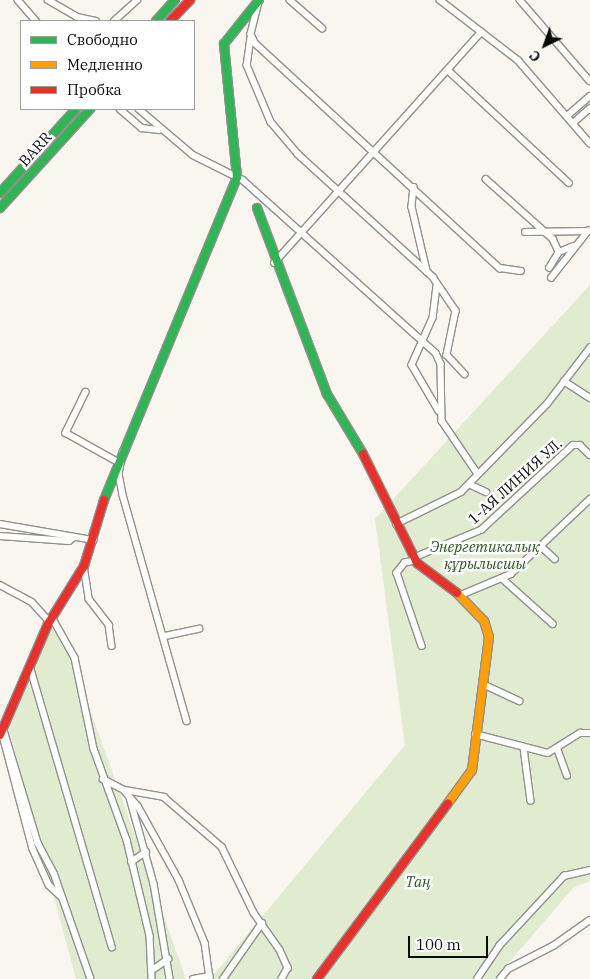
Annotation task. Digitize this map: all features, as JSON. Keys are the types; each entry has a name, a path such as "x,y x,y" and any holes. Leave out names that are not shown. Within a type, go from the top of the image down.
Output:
{"main road":[{"path":"157,20 175,0"},
{"path":"171,20 190,0"},
{"path":"1,731 51,619 84,566 118,462 237,177 224,44 259,0"},
{"name":"BARR","path":"0,193 75,110"},
{"name":"BARR","path":"0,208 89,110"},
{"path":"257,208 274,263 300,311 327,394 353,432 414,560 461,595 487,628 485,685 475,734 472,770 317,979"}],"street":[{"path":"18,0 35,20"},
{"path":"48,0 77,17 91,20"},
{"path":"115,20 137,0"},
{"path":"259,0 247,64 260,104 280,136 427,271 456,311 447,355 464,374"},
{"path":"290,0 322,28"},
{"path":"440,0 518,60 590,143"},
{"path":"520,0 590,81"},
{"path":"274,263 449,71 481,32"},
{"path":"251,38 504,270 521,271"},
{"path":"449,71 569,183"},
{"path":"567,116 590,96"},
{"path":"573,123 590,108"},
{"path":"121,110 134,122 159,130"},
{"path":"141,111 159,130 192,155 237,177 420,339 440,361 440,414"},
{"path":"486,179 544,230 559,252"},
{"path":"414,187 412,206 427,271"},
{"path":"526,232 589,230"},
{"path":"551,278 574,246 589,230"},
{"path":"549,268 559,252 574,246"},
{"path":"438,286 433,318 420,339 412,365 478,474"},
{"path":"396,524 469,484 547,404 590,348"},
{"path":"564,381 590,398"},
{"path":"86,392 66,433 118,462"},
{"name":"1-АЯ ЛИНИЯ УЛ.","path":"422,646 397,573 405,563 481,530 552,462 579,444 590,455"},
{"path":"123,452 120,480 187,720"},
{"path":"469,484 486,492"},
{"path":"461,595 503,579 590,499"},
{"path":"0,524 94,540"},
{"path":"0,536 69,541 74,537"},
{"path":"541,546 556,559"},
{"path":"84,566 89,599 109,625 112,646"},
{"path":"503,579 553,624"},
{"path":"0,586 32,602 51,619 75,658 103,780 131,862 149,930 152,979"},
{"path":"165,636 199,629"},
{"path":"30,666 112,947"},
{"path":"485,685 518,701"},
{"path":"1,731 35,835 61,896 91,979"},
{"path":"1,731 32,845 49,885 61,896"},
{"path":"475,734 524,748 558,750 575,736 590,733"},
{"path":"524,748 531,802"},
{"path":"558,750 567,775"},
{"path":"103,780 128,794 179,880 205,943 210,977 192,979"},
{"path":"122,789 164,797 217,843 288,968 282,979"},
{"path":"128,794 146,852 168,959 170,979"},
{"path":"32,845 35,835"},
{"path":"131,862 146,852"},
{"path":"477,979 500,946 564,876 590,870"},
{"path":"500,979 508,969 553,946 590,920"},
{"path":"223,979 262,923"},
{"path":"151,971 168,959"}],"green space":[{"name":"Энергетикалық құрылысшы","path":"590,285 590,881 574,887 495,979 210,979 405,745 375,519"},
{"path":"55,611 186,979 76,979 6,718"}],"traffic: fast":[{"path":"157,20 175,0"},
{"path":"104,500 237,177 224,44 259,0"},
{"path":"0,193 75,110"},
{"path":"0,208 89,110"},
{"path":"257,208 327,394 363,454"}],"traffic: slow":[{"path":"448,803 472,770 489,637 484,621 457,593"}],"traffic: jam":[{"path":"171,20 190,0"},
{"path":"363,454 417,563 457,593"},
{"path":"0,735 48,624 84,566 104,500"},
{"path":"317,979 448,803"}],"park label":[{"name":"Таң","path":"418,882"}]}
